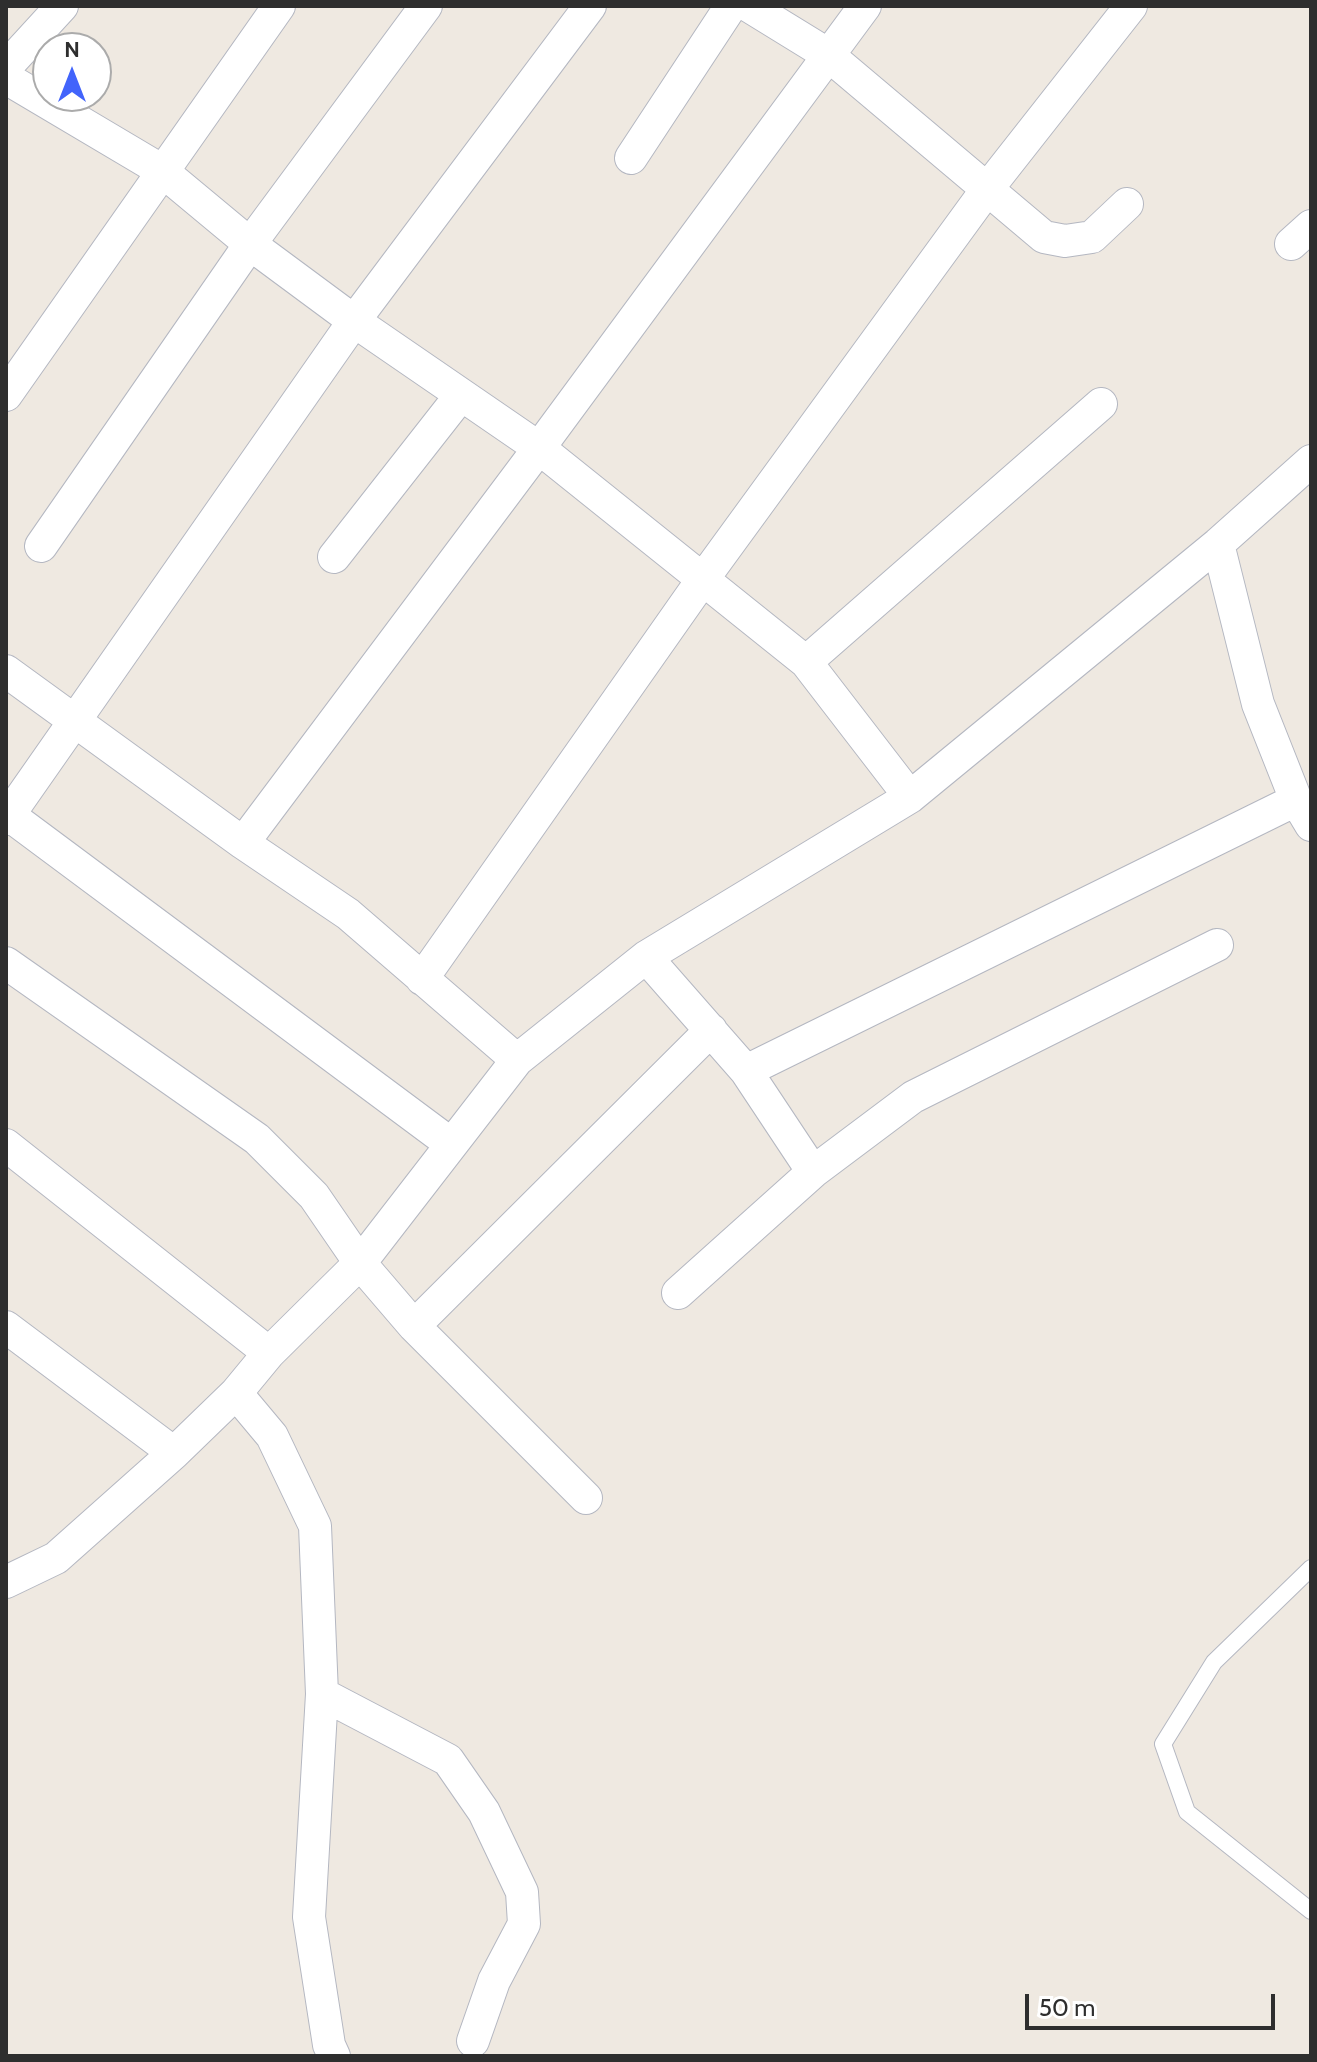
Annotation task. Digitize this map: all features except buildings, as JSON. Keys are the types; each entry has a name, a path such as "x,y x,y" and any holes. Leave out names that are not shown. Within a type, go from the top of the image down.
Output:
{"street":[{"path":"6,67 62,6"},
{"path":"6,395 279,6"},
{"path":"41,546 250,244 426,6"},
{"path":"451,1144 8,817 354,321 590,6"},
{"path":"631,158 731,6"},
{"path":"749,6 827,54 1044,237 1065,241 1092,237 1127,204"},
{"path":"243,843 865,6"},
{"path":"422,979 703,579 988,188 1131,6"},
{"path":"6,78 161,170 250,244 354,321 539,448 806,662 910,797"},
{"path":"334,557 461,395"},
{"path":"806,662 1101,404"},
{"path":"6,1582 56,1558 236,1393 269,1353 360,1263 517,1060 646,957 910,797 1218,544 1311,461"},
{"path":"746,1071 1304,812 1258,704 1218,544"},
{"path":"6,671 243,843 348,914 517,1060"},
{"path":"678,1293 813,1172 913,1097 1217,945"},
{"path":"646,957 746,1071 813,1172"},
{"path":"6,963 257,1139 314,1196 360,1263 414,1326 586,1498"},
{"path":"414,1326 711,1030"},
{"path":"6,1145 269,1353"},
{"path":"6,1327 174,1453"},
{"path":"236,1393 272,1436 315,1526 322,1694 309,1917 329,2045 334,2056"},
{"path":"322,1694 448,1760 484,1812 522,1892 524,1924 494,1981 473,2041"}],"lane":[{"path":"1311,1568 1214,1662 1163,1744 1187,1812 1311,1911"}]}
